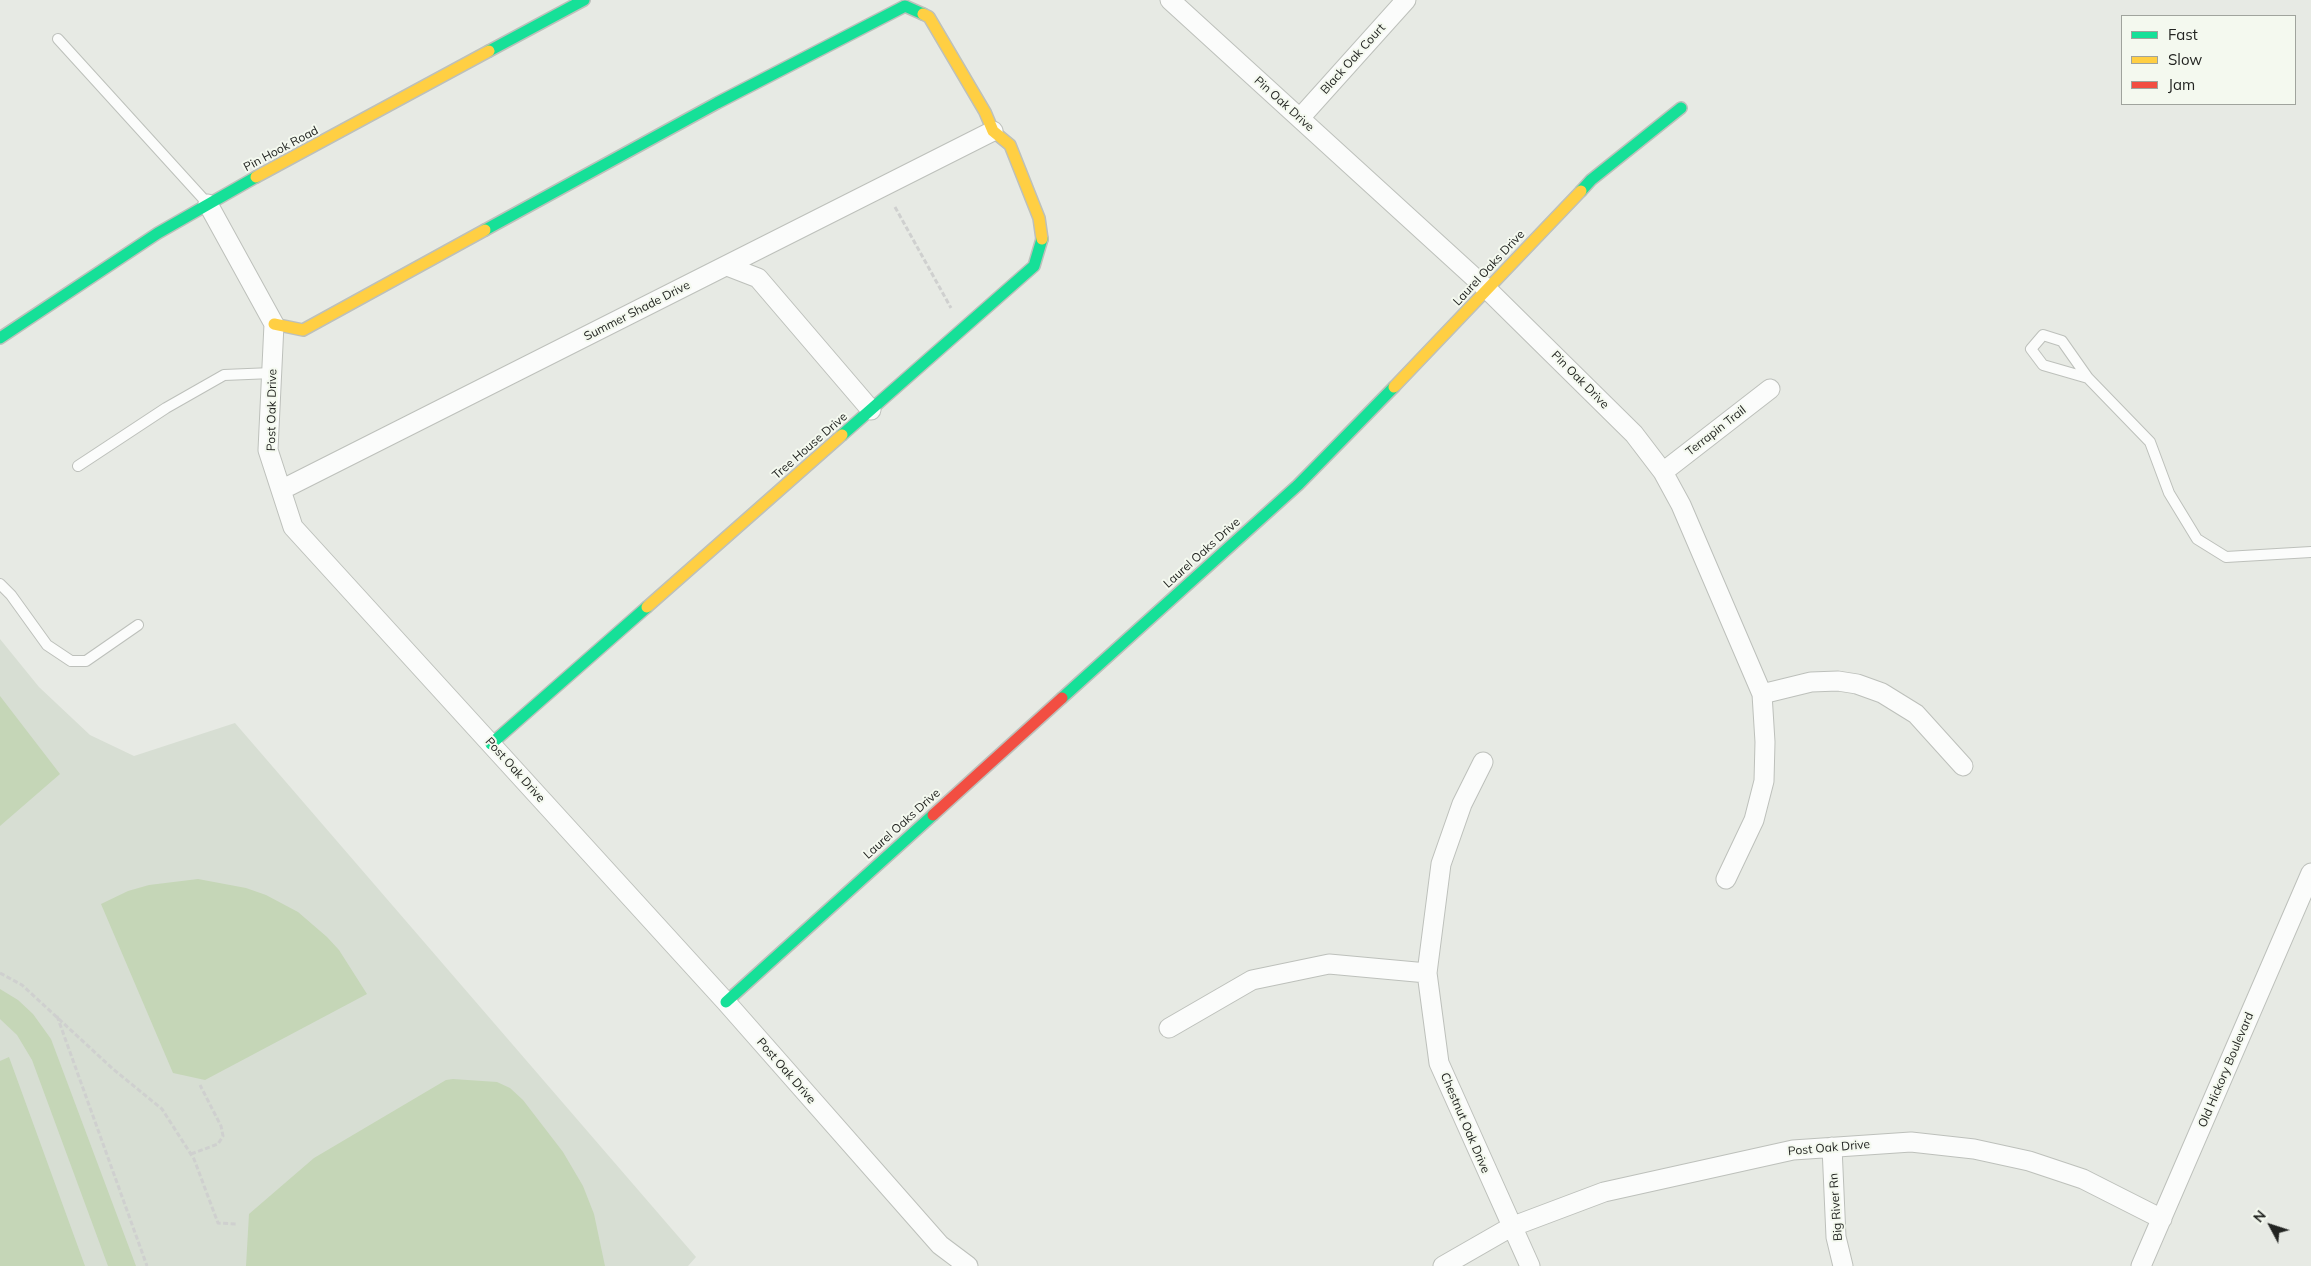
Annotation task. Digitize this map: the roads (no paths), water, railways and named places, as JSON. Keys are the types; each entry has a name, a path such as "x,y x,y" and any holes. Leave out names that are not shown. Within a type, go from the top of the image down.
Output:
{"street":[{"name":"Pin Hook Road","path":"0,338 158,233 208,204 584,0"},
{"name":"Pin Oak Drive","path":"1170,0 1488,290 1634,434 1663,472 1681,505 1762,694 1765,742 1764,781 1754,820 1726,880"},
{"name":"Black Oak Court","path":"1300,118 1406,0"},
{"path":"208,204 274,324 303,330 717,102 905,6 929,17 985,112 993,131"},
{"name":"Laurel Oaks Drive","path":"726,1002 1298,485 1488,290 1591,180 1681,108"},
{"name":"Summer Shade Drive","path":"281,490 993,131"},
{"name":"Tree House Drive","path":"492,744 1034,266 1042,243 1039,218 1010,145 993,131"},
{"path":"727,266 758,278 871,410"},
{"name":"Post Oak Drive","path":"274,324 268,450 293,527 726,1002 940,1245 968,1266"},
{"name":"Terrapin Trail","path":"1663,472 1770,390"},
{"path":"1762,694 1811,682 1838,681 1857,684 1882,693 1916,714 1963,766"},
{"name":"Chestnut Oak Drive","path":"1483,762 1462,804 1441,864 1427,973 1439,1063 1530,1266"},
{"name":"Old Hickory Boulevard","path":"2141,1266 2311,873"},
{"path":"1169,1028 1252,980 1329,964 1427,973"},
{"name":"Post Oak Drive","path":"1443,1266 1511,1227 1604,1192 1793,1150 1832,1147 1911,1142 1974,1150 2020,1159 2083,1179 2162,1218"},
{"name":"Big River Rn","path":"1832,1147 1836,1238 1843,1266"}],"lane":[{"path":"58,39 208,204"},
{"path":"2088,378 2042,365 2031,349 2043,336 2062,341 2088,378 2150,442 2169,492 2197,539 2226,557 2311,552"},
{"path":"78,466 166,408 224,375 272,373"},
{"path":"0,584 11,596 46,645 71,661 86,661 138,625"}]}
